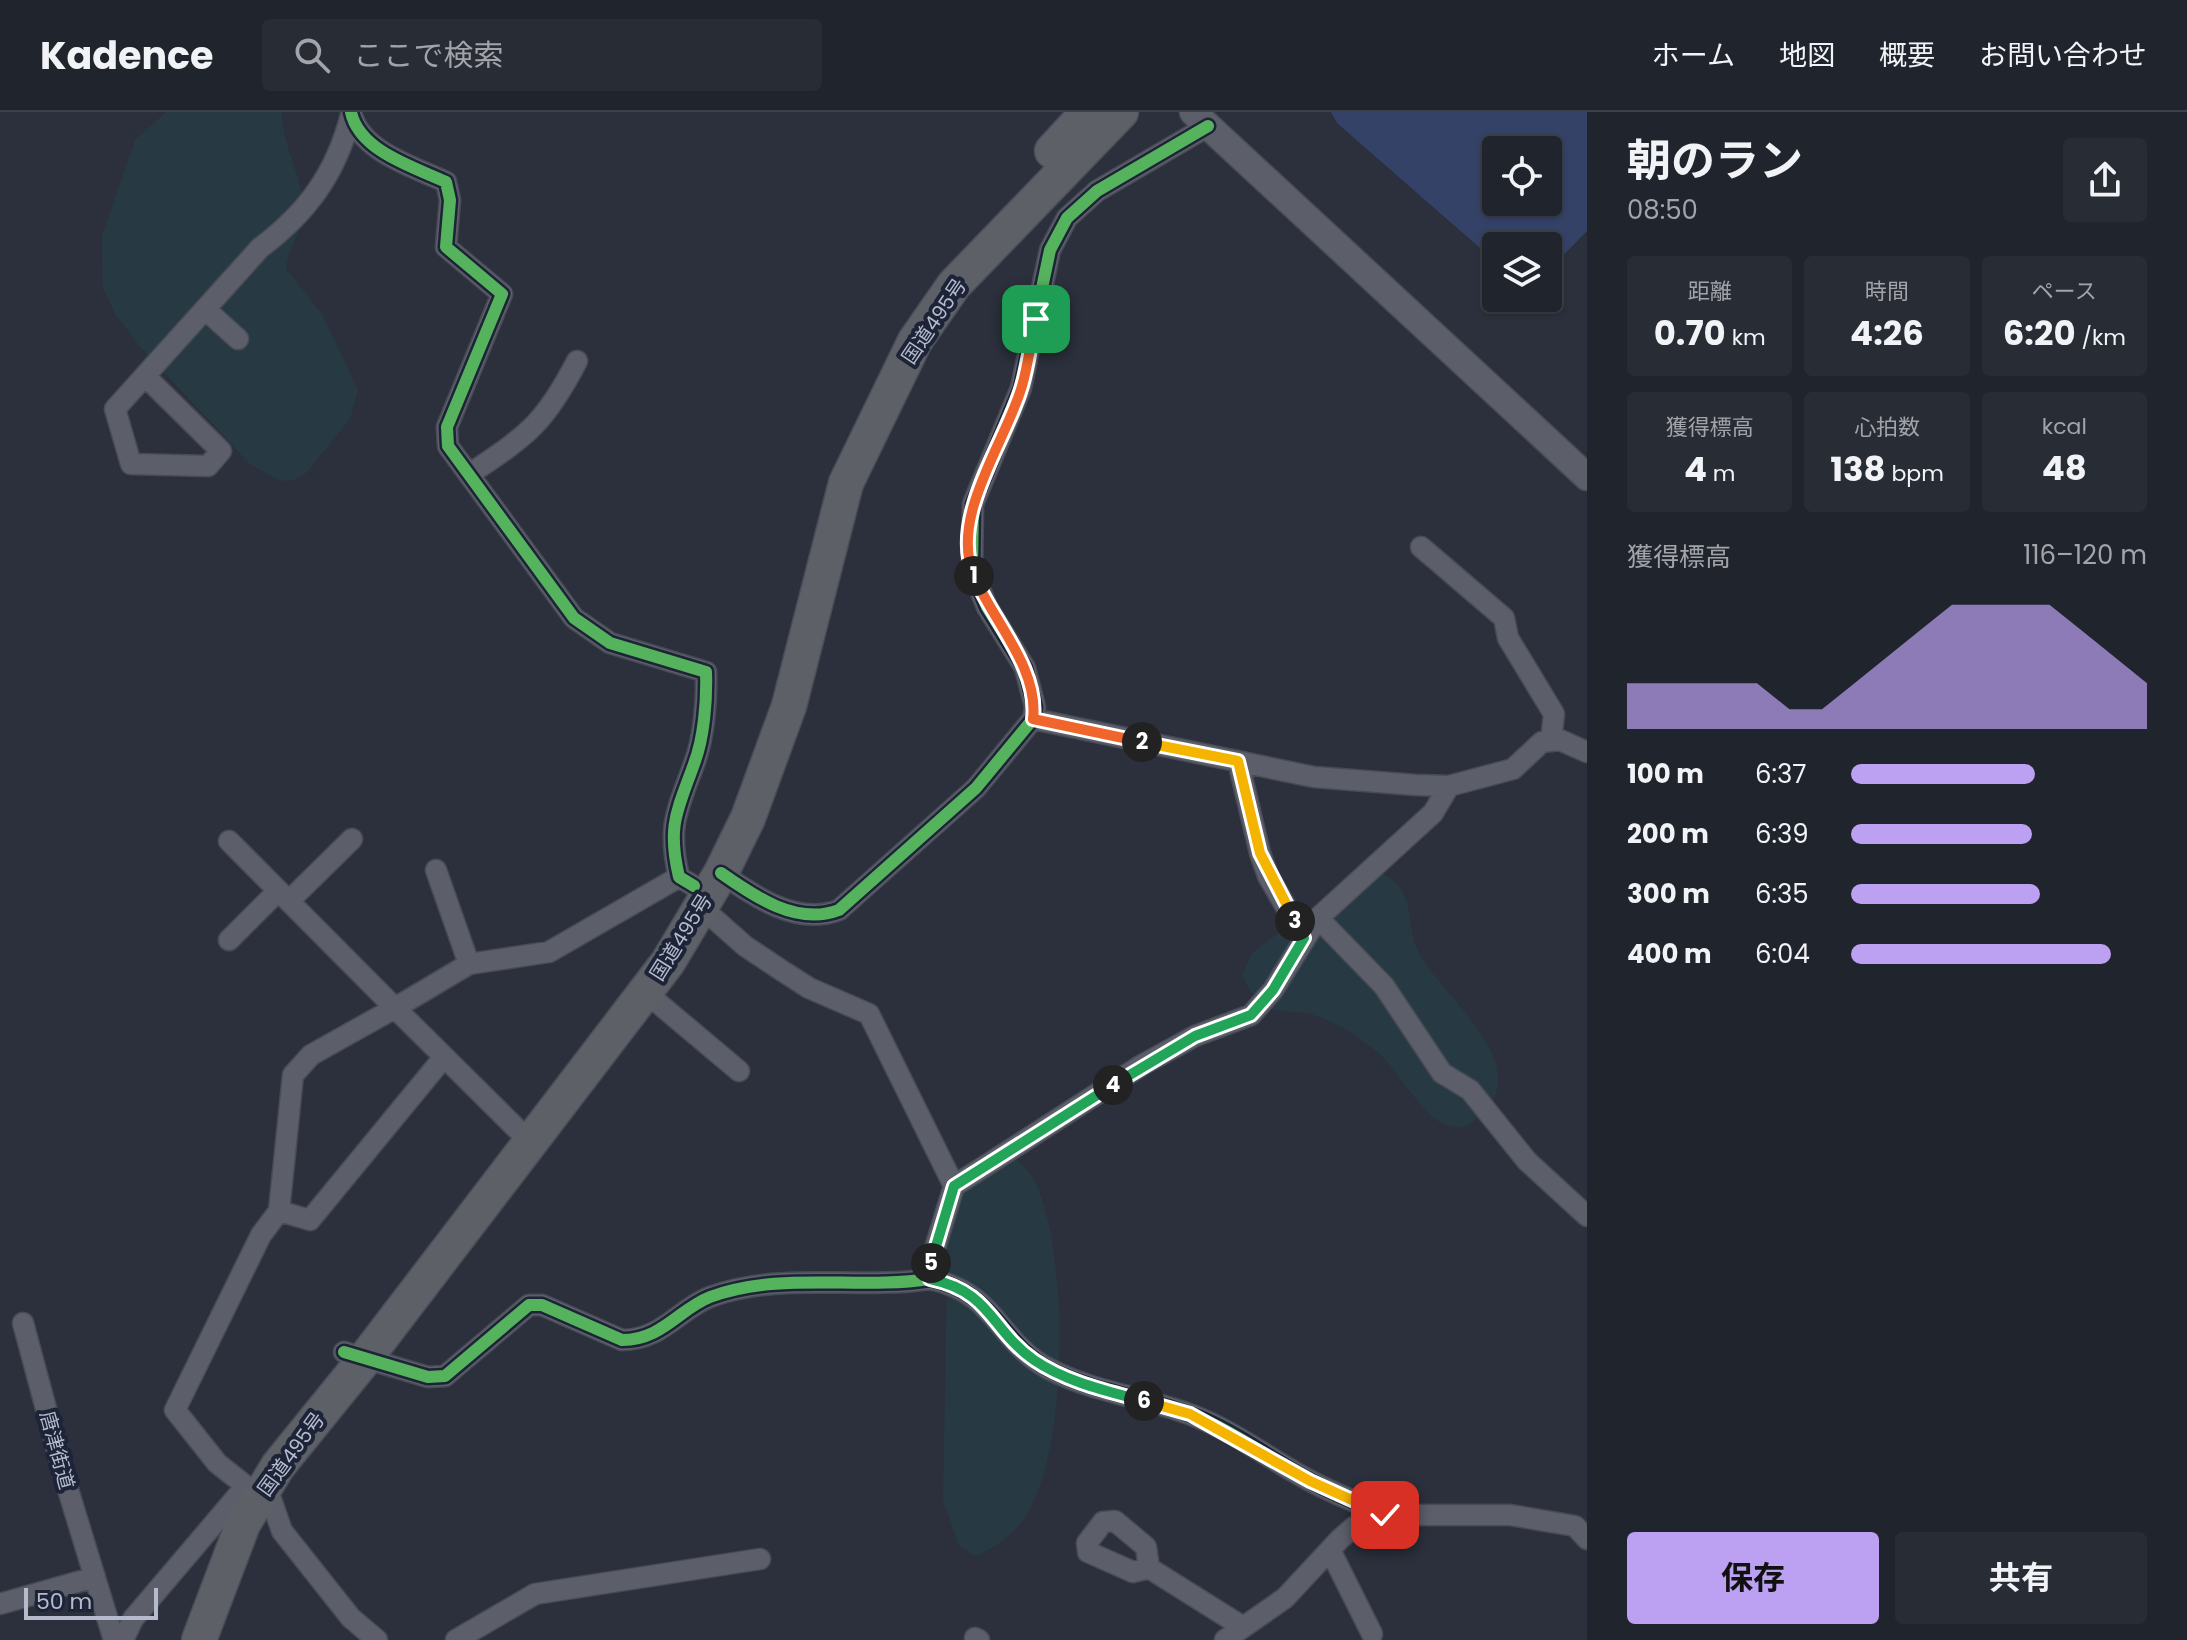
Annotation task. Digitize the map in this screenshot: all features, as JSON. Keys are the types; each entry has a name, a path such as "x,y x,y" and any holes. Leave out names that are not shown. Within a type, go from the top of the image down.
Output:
{"highway":[{"name":"国道495号","path":"354,1356 668,962 752,755 829,473 857,409 930,284 1088,112"},
{"name":"国道495号","path":"183,1640 196,1583 221,1527 256,1486 354,1356 517,1129 651,956 748,818 789,706 846,483 915,341 954,285 1121,112"},
{"name":"国道495号","path":"199,1640 256,1486"}],"street":[{"path":"351,114 376,148 446,182 450,200 446,247 502,294 447,427 448,446 471,473 500,520 574,618 610,643 706,672 695,762 680,793 671,843 745,946 809,988 869,1014 954,1186"},
{"path":"145,376 221,451 208,466 131,464 115,409 260,248 282,231 322,187 342,152 351,114"},
{"path":"377,1640 351,1618 282,1531 256,1486 217,1463 175,1410 261,1235 279,1211 293,1075 311,1055 469,964 549,952 699,886 764,901 800,914 821,917 839,910 976,788 1033,719 1035,707 1025,668 987,607 972,570 973,504 1021,388 1050,250 1067,218 1097,191 1200,119 1587,477"},
{"path":"205,309 238,339"},
{"path":"471,473 530,433 555,404 577,361"},
{"path":"1421,547 1504,618 1508,638 1554,714 1551,741"},
{"path":"1033,719 1314,777 1449,786 1513,769 1542,742 1560,740 1587,752"},
{"path":"1238,761 1268,876 1304,938"},
{"path":"930,1279 931,1261 954,1186 1142,1065 1195,1036 1251,1015 1273,990 1318,918 1433,813 1449,786"},
{"path":"229,940 352,839"},
{"path":"229,841 517,1129"},
{"path":"436,870 469,964"},
{"path":"1318,918 1384,986 1442,1073 1470,1090 1527,1161 1587,1216"},
{"path":"645,992 739,1071"},
{"path":"279,1211 310,1220 444,1057"},
{"path":"354,1356 428,1377 445,1376 529,1305 542,1305 622,1340 635,1340 675,1322 705,1299 750,1285 930,1279 952,1284 974,1295 1032,1359 1051,1370 1092,1387 1190,1414 1310,1481 1385,1515"},
{"name":"唐津街道","path":"23,1323 114,1640"},
{"path":"123,1640 133,1619 256,1486"},
{"path":"1225,1640 1285,1598 1354,1527 1385,1515 1510,1515 1583,1526"},
{"path":"1330,1550 1372,1634"},
{"path":"456,1640 535,1594 760,1559"},
{"path":"1149,1568 1243,1627"},
{"path":"0,1604 95,1577"}],"shaded area":[{"path":"166,112 282,112 303,210 286,269 322,314 358,390 350,419 305,474 293,480 280,481 250,464 142,349 115,314 103,288 102,236 135,140"},
{"path":"1375,869 1390,878 1405,896 1420,955 1492,1053 1498,1075 1495,1095 1481,1115 1464,1126 1450,1126 1437,1120 1383,1057 1359,1038 1317,1016 1274,1010 1263,1005 1253,995 1242,975 1252,953 1362,870"},
{"path":"1000,1149 1032,1176 1046,1212 1058,1294 1058,1385 1046,1467 1035,1498 1011,1533 976,1556 959,1546 943,1500 948,1220 970,1180"}],"water":[{"path":"1331,112 1587,112 1587,231 1562,257 1562,232 1482,232 1482,250 1337,123"}],"cycle path":[{"path":"351,112 356,126 376,147 404,164 446,182 450,200 446,247 502,294 447,427 448,446 574,618 610,643 706,672 700,743 674,831 679,877 694,886"},
{"path":"721,873 762,899 792,912 823,914 839,910 976,788 1033,719 1035,707 1025,668 987,607 972,570 973,504 1021,388 1050,250 1067,218 1097,191 1208,126"},
{"path":"344,1352 428,1377 445,1376 529,1305 542,1305 622,1340 648,1335 699,1302 737,1289 791,1283 930,1279 970,1295 1018,1345 1049,1369 1083,1383 1205,1420 1316,1484 1385,1515"}],"route":[{"path":"1036,319 1021,388 973,504 969,542 972,570 987,607 1025,668 1035,707 1033,719 1238,761 1268,876 1304,938 1273,990 1251,1015 1235,1024 1195,1036 1142,1065 1052,1126 954,1186 931,1261 930,1279 952,1284 974,1295 1032,1359 1051,1370 1092,1387 1190,1414 1310,1481 1385,1515"}]}
